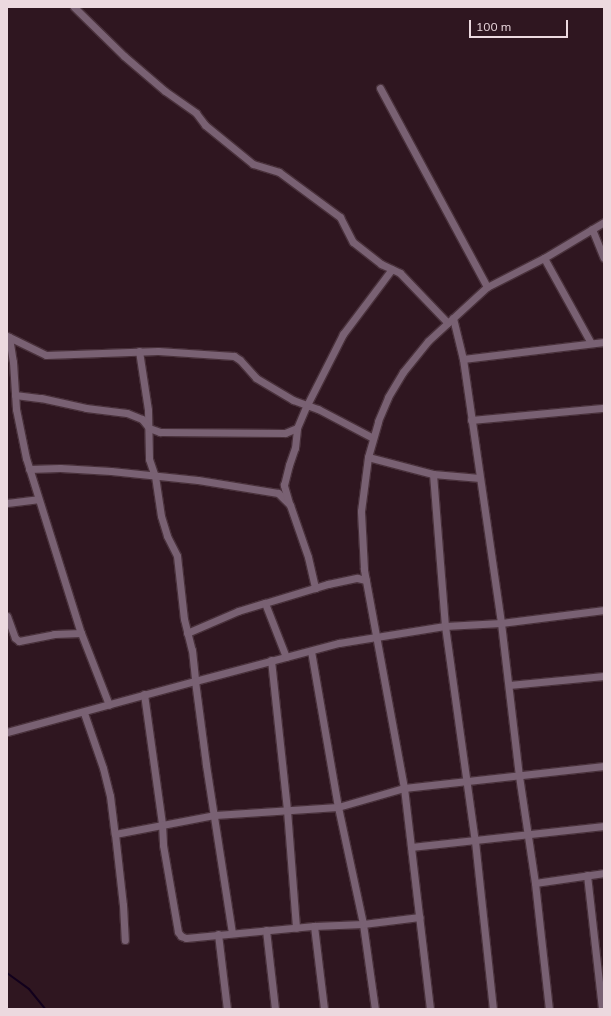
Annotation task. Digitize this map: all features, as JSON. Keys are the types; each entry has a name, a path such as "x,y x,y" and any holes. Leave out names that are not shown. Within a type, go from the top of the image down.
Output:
{"street":[{"path":"74,7 124,56 196,113 205,125 253,164 279,172 340,217 353,242 381,264 400,273 451,320 463,359 501,623 519,776 535,883 549,1009"},
{"path":"380,88 487,287"},
{"path":"430,1009 404,788 378,637 366,580 361,511 368,457 373,438 388,397 403,372 428,340 487,287 544,258 604,222"},
{"path":"592,229 604,258"},
{"path":"544,258 591,343"},
{"path":"315,588 308,557 284,485 295,448 297,428 343,334 392,269"},
{"path":"8,336 46,355 139,351 234,356 240,360 256,378 293,400 318,409 373,438"},
{"path":"8,336 16,409 29,469 67,583 81,633 109,705"},
{"path":"463,359 604,342"},
{"path":"139,351 150,428 149,459 155,476 161,516 167,536 177,556 184,619 188,633 206,765 215,815 232,933"},
{"path":"15,395 41,398 86,408 127,413 142,419 150,428 160,432 285,433 297,428"},
{"path":"471,420 604,408"},
{"path":"368,457 433,474 480,478"},
{"path":"29,469 60,468 111,471 198,480 278,493 290,505"},
{"path":"433,474 444,626 475,841 493,1009"},
{"path":"7,503 38,499"},
{"path":"188,633 238,611 265,602 357,578 366,580"},
{"path":"265,602 286,657"},
{"path":"7,732 84,713 144,694 339,643 444,626 501,623 604,610"},
{"path":"7,616 15,638 19,641 54,634 81,633"},
{"path":"311,651 338,807 363,924 375,1009"},
{"path":"271,660 287,810 296,928"},
{"path":"509,685 604,676"},
{"path":"144,694 162,824 163,845 178,932 181,936 186,938 314,926 363,924 420,917"},
{"path":"84,713 103,768 110,796 123,905 125,940"},
{"path":"114,834 215,815 338,807 404,788 604,766"},
{"path":"411,847 604,826"},
{"path":"535,883 604,873"},
{"path":"588,875 601,967 602,1009"},
{"path":"314,926 324,1009"},
{"path":"266,930 275,1009"},
{"path":"218,934 227,1009"}],"waterway":[{"path":"7,973 29,989 45,1009"}]}
